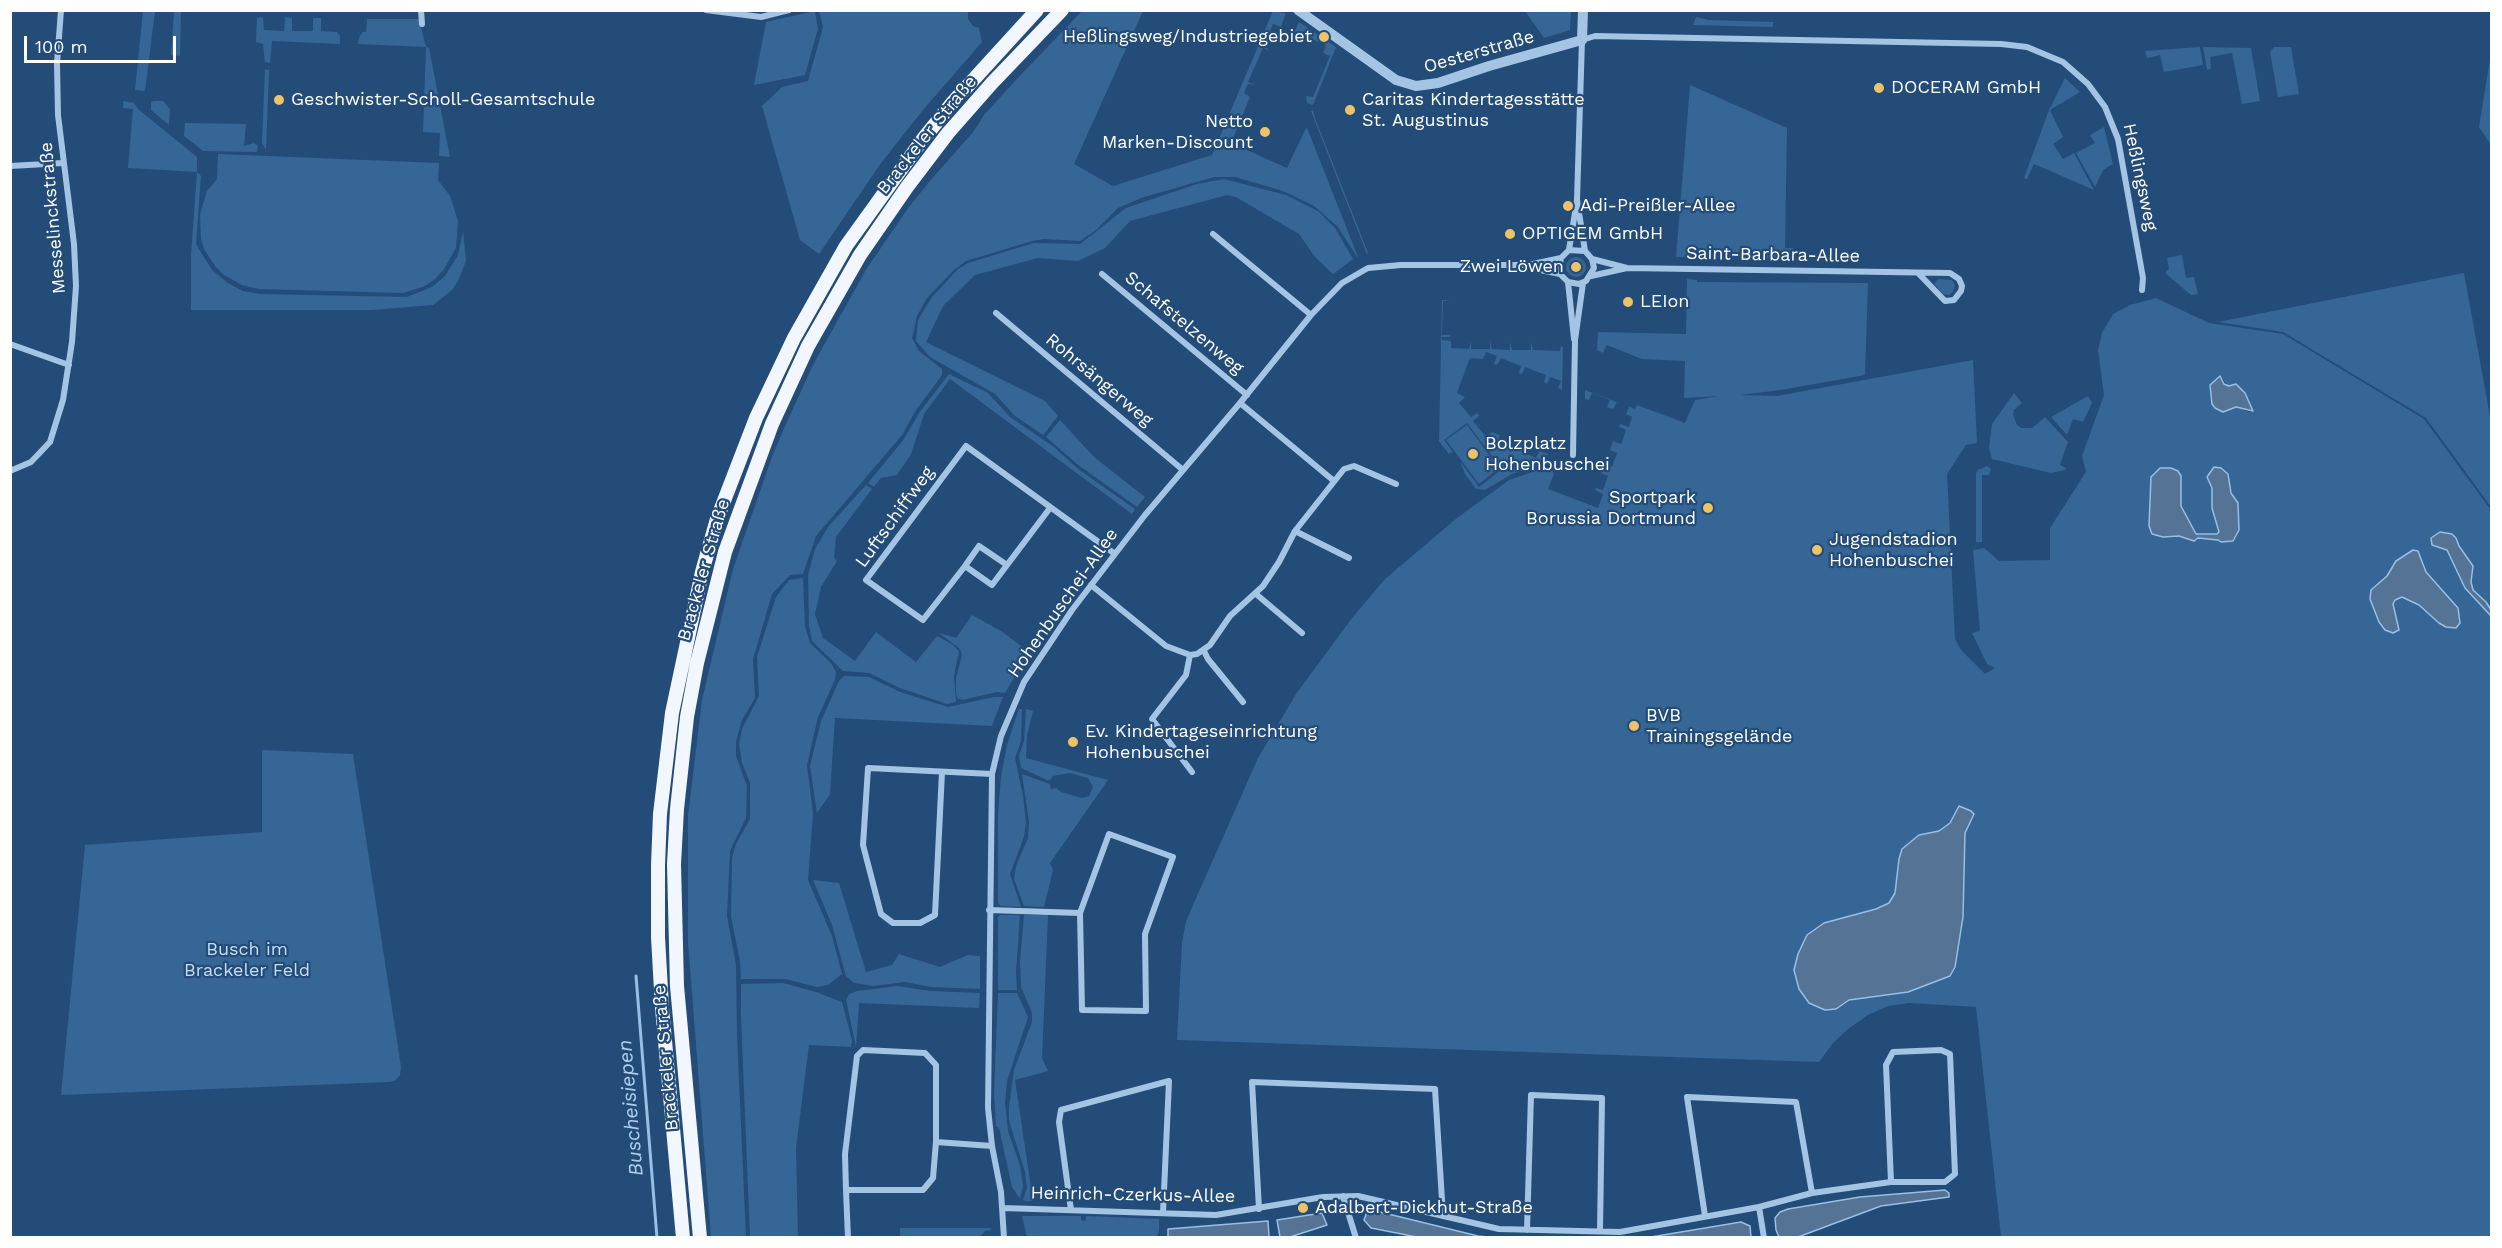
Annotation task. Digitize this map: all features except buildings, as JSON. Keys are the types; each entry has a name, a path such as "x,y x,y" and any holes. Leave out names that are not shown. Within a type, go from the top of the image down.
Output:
{"highway":[{"name":"Brackeler Straße","path":"683,1238 662,1008 658,865 660,814 672,713 702,572 717,519 756,418 794,338 846,246 922,139 1037,10"},
{"name":"Brackeler Straße","path":"700,1238 677,986 674,864 677,809 687,717 709,611 725,552 754,467 776,414 808,346 860,255 948,133 1062,10"}],"street":[{"name":"Messelinckstraße","path":"10,471 31,462 50,442 63,400 69,365 75,306 75,266 63,163 57,82 61,10"},
{"path":"421,10 422,24"},
{"path":"706,10 755,17 789,10"},
{"name":"Oesterstraße","path":"1298,10 1396,80 1416,87 1438,83 1582,40"},
{"path":"1575,340 1572,333 1568,282 1560,274 1559,263 1569,250 1577,200 1583,10"},
{"name":"Heßlingsweg","path":"1582,40 1595,36 1986,43 2027,47 2051,56 2072,68 2088,84 2105,107 2113,123 2122,157 2143,278 2142,290"},
{"path":"10,166 63,163"},
{"path":"1568,282 1582,283 1591,276 1594,268 1592,259 1585,251 1580,207 1577,200"},
{"path":"1213,234 1311,315"},
{"path":"1569,250 1585,251"},
{"name":"Hohenbuschei-Allee","path":"1004,1238 1003,1208 992,1146 988,1090 992,774 1000,735 1016,698 1056,634 1115,554 1311,315 1342,283 1368,268 1401,265 1528,265 1561,258"},
{"name":"Saint-Barbara-Allee","path":"1592,259 1627,268 1950,273 1962,286 1961,291 1954,300 1945,301 1919,274"},
{"name":"Hohenbuschei-Allee","path":"1528,265 1535,269 1560,274"},
{"name":"Saint-Barbara-Allee","path":"1591,276 1627,268"},
{"name":"Schafstelzenweg","path":"1102,274 1246,395"},
{"path":"1573,455 1575,340 1582,283"},
{"name":"Rohrsängerweg","path":"996,313 1183,470"},
{"path":"10,344 69,365"},
{"path":"1240,403 1334,481"},
{"name":"Luftschiffweg","path":"1007,565 979,546 923,620 866,580 966,446 1115,554"},
{"path":"1091,585 1154,638 1190,656 1204,651 1216,639 1230,616 1256,594 1279,562 1294,531 1344,469 1354,466 1396,484"},
{"path":"965,566 992,585 1050,508"},
{"path":"1294,531 1349,558"},
{"path":"1256,594 1302,633"},
{"path":"1204,651 1243,702"},
{"path":"1190,656 1186,675 1152,719 1192,772"},
{"path":"942,772 935,915 920,923 893,923 881,914 863,845 868,768 992,774"},
{"path":"1109,834 1173,857 1145,934 1146,1011 1082,1010 1080,913 1109,834"},
{"path":"989,910 1080,913"},
{"path":"846,1190 924,1190 933,1178 936,1142 936,1065 925,1053 863,1050 857,1056 844,1154 848,1238"},
{"name":"Heinrich-Czerkus-Allee","path":"1003,1208 1216,1215 1343,1196 1371,1198 1498,1229 1620,1232 1759,1207 1812,1193 1891,1182 1945,1182 1955,1174 1950,1054 1941,1050 1893,1052 1886,1065 1891,1182"},
{"path":"1071,1210 1059,1122 1061,1110 1170,1081 1163,1213"},
{"path":"1258,1209 1252,1082 1435,1089 1443,1216"},
{"path":"1527,1230 1531,1095 1602,1098 1600,1232"},
{"path":"1706,1216 1687,1097 1796,1102 1812,1193"},
{"path":"936,1142 992,1146"},
{"path":"1343,1196 1356,1238"},
{"path":"1759,1207 1764,1238"}],"green space":[{"path":"143,11 155,11 145,91 135,90"},
{"path":"815,11 818,29 805,75 754,85 766,22"},
{"path":"819,11 968,11 968,19 973,26 979,28 982,42 881,163 819,254 800,240 762,106 782,87 808,81 823,27"},
{"path":"1082,11 1143,11 1074,164 1113,186 1212,155 1273,11 1286,13 1281,27 1273,24 1264,46 1270,51 1263,48 1248,82 1255,85 1248,84 1244,93 1250,97 1231,143 1287,168 1307,128 1358,257 1338,227 1314,206 1283,191 1235,177 1214,177 1141,198 1118,208 1095,231 1080,241 1044,239 1032,241 966,261 927,298 917,316 912,338 919,351 942,369 942,375 914,413 903,434 816,536 803,574 790,575 772,594 753,659 755,698 742,720 736,742 736,756 747,786 746,818 730,851 727,916 736,965 746,1237 711,1237 688,942 688,816 702,700 733,569 773,454 790,415 814,363 867,268 909,207 974,131 984,115"},
{"path":"1525,11 1571,11 1570,30 1544,38"},
{"path":"174,12 181,12 180,56 171,55"},
{"path":"263,17 264,30 284,31 285,17 292,18 292,31 313,31 313,18 321,18 321,31 337,32 340,36 340,44 272,41 270,63 265,62 263,44 256,42 257,18"},
{"path":"1696,17 1709,20 1773,22 1773,27 1693,25"},
{"path":"367,19 419,19 426,47 358,44 359,37 366,32"},
{"path":"1299,22 1336,47 1313,105 1307,103 1306,96 1313,97 1330,56 1323,53 1326,45 1296,32 1292,38"},
{"path":"426,47 429,48 450,157 439,156 440,133 423,132"},
{"path":"2200,47 2203,65 2164,72 2160,55 2147,58 2145,51"},
{"path":"2203,47 2251,48 2260,101 2242,104 2232,53 2210,57 2211,69 2207,70"},
{"path":"2274,47 2291,47 2299,94 2278,97 2270,52"},
{"path":"2491,53 2491,145 2479,127"},
{"path":"265,69 269,70 266,150 262,143"},
{"path":"2065,78 2080,92 2050,110 2063,137 2053,144 2063,159 2074,153 2094,190 2034,164 2027,179 2024,178 2049,110"},
{"path":"1690,85 1787,128 1785,248 1793,248 1793,259 1676,257"},
{"path":"123,101 134,103 138,109 197,157 197,172 128,168 133,109 123,108"},
{"path":"163,101 170,109 169,125 151,110 151,102"},
{"path":"1313,110 1368,253 1367,254 1311,111"},
{"path":"185,123 246,124 244,146 254,143 258,146 257,152 203,151 184,136"},
{"path":"2104,127 2113,164 2103,170 2095,187 2076,153 2095,143 2090,135"},
{"path":"218,154 439,163 438,180 450,196 458,221 456,248 444,269 435,279 425,286 403,293 259,289 242,285 224,275 215,266 204,249 201,239 200,214 207,191 217,179"},
{"path":"197,172 201,176 196,244 212,270 243,291 260,294 407,297 432,287 445,276 458,255 463,231 466,261 452,290 433,305 372,310 191,310 191,255"},
{"path":"1224,179 1286,195 1318,211 1335,228 1353,259 1333,274 1315,257 1299,234 1236,197 1227,195 1130,221 1105,248 1078,261 1038,258 975,275 943,306 926,342 1045,401 1058,416 1043,435 1015,416 995,394 930,357 916,341 918,320 932,297 958,269 968,263 1034,243 1080,244 1126,208 1197,184"},
{"path":"2182,255 2186,278 2194,277 2198,294 2191,295 2165,273 2169,269 2167,258"},
{"path":"1572,257 1580,257 1586,263 1586,271 1580,277 1572,277 1566,271 1566,263"},
{"path":"2464,273 2491,422 2491,507 2426,418 2283,332 2218,322"},
{"path":"1687,279 1697,280 1697,282 1868,283 1865,375 1740,395 1777,396 1973,360 1977,443 1966,445 1947,474 1955,639 1961,650 1985,674 1995,668 1987,664 1972,633 1980,631 1973,550 1984,548 1999,561 2050,560 2050,528 2086,472 2082,456 2104,395 2098,350 2102,333 2113,314 2130,305 2156,298 2209,323 2283,334 2424,419 2491,510 2491,1237 2001,1237 1976,1007 1909,1003 1888,1006 1868,1015 1848,1029 1833,1043 1819,1062 1177,1040 1182,943 1186,921 1258,758 1296,694 1352,618 1385,579 1457,518 1509,480 1550,466 1554,474 1548,489 1598,508 1603,494 1595,490 1596,488 1603,490 1608,476 1601,473 1605,464 1612,467 1617,453 1610,450 1613,441 1621,444 1626,430 1619,427 1620,424 1629,427 1632,417 1626,414 1629,407 1621,404 1635,409 1637,405 1685,423 1695,400 1719,396 1684,398 1685,361 1642,359 1607,345 1603,353 1597,350 1598,332 1686,334","holes":["2220,376 2228,386 2236,384 2247,397 2253,411 2249,412 2235,407 2223,412 2212,404 2210,387","2154,472 2181,489 2181,506 2196,534 2217,535 2219,532 2212,488 2230,480 2229,488 2238,503 2239,519 2218,540 2198,538 2194,541 2179,536 2163,537 2152,534 2149,516 2151,477"]},
{"path":"1938,279 1952,280 1955,285 1953,292 1949,295 1943,294 1934,284"},
{"path":"1442,300 1451,300 1443,301 1442,335 1450,335 1450,337 1442,337 1442,340 1451,341 1451,348 1469,349 1471,341 1471,349 1490,349 1490,341 1492,349 1510,350 1510,342 1512,350 1531,350 1531,342 1533,350 1560,351 1561,346 1563,347 1562,390 1558,388 1561,381 1550,377 1547,384 1544,382 1546,375 1525,367 1522,374 1519,373 1521,366 1501,358 1497,365 1494,364 1497,356 1486,352 1483,359 1470,358 1457,393 1465,397 1459,403 1471,417 1477,413 1479,416 1473,421 1486,437 1492,432 1500,435 1497,443 1518,451 1521,444 1524,445 1522,452 1536,458 1539,451 1548,454 1544,463 1512,474 1485,490 1476,489 1465,474 1460,461 1479,487 1502,469 1467,423 1444,440 1453,452 1449,454 1439,441"},
{"path":"949,374 988,393 1010,417 1054,447 1078,469 1135,509 1132,514 950,379 924,414 911,454 897,475 881,478 874,487 868,483 904,439 919,413"},
{"path":"1585,390 1617,402 1613,409 1607,407 1610,400 1592,393 1589,400 1585,399"},
{"path":"2014,393 2022,403 2014,410 2013,415 2017,425 2022,428 2032,428 2045,417 2068,442 2060,465 2066,468 2065,470 2051,473 1992,459 1989,448 1992,424"},
{"path":"2088,396 2092,403 2083,422 2073,419 2067,435 2051,417"},
{"path":"1060,420 1094,457 1145,497 1137,507 1077,464 1046,437"},
{"name":"Bolzplatz Hohenbuschei","path":"1467,425 1499,468 1479,484 1446,440"},
{"path":"1987,466 1991,469 1989,475 1982,475 1982,542 1976,542 1976,473"},
{"path":"866,485 872,489 836,537 834,558 837,561 821,587 815,614 823,638 855,661 876,632 916,662 937,636 952,644 959,651 954,677 956,702 947,704 900,688 869,673 843,671 812,641 809,626 808,575 815,549 828,527"},
{"path":"803,578 805,626 810,643 831,663 836,672 835,680 818,717 807,765 813,813 808,880 832,936 842,974 828,985 817,987 785,979 741,979 740,961 731,917 732,858 736,844 750,819 750,783 742,763 739,743 742,729 759,696 757,657 776,597 789,580"},
{"path":"972,615 1001,631 1029,652 1005,693 997,692 962,700 957,698 956,692 956,678 962,655 960,649 939,633 956,638"},
{"path":"844,676 869,677 900,692 948,707 1003,697 992,726 835,718 830,794 817,813 810,766 821,721 839,681"},
{"path":"1019,709 1022,709 1021,741 1015,758 1026,822 1024,837 1010,874 1021,907 1001,906 998,903 998,814 1001,776 1007,745"},
{"path":"1026,709 1033,711 1027,735 1026,758 1108,780 1050,863 1053,870 1044,907 1024,906 1014,879 1016,866 1028,838 1029,822 1022,774 1050,784 1051,789 1056,788 1061,792 1082,798 1089,796 1093,787 1088,778 1070,773 1053,776 1047,780 1021,768 1019,756 1024,741"},
{"name":"Busch im Brackeler Feld","path":"262,750 353,754 401,1067 400,1075 395,1081 388,1082 61,1095 85,845 262,832"},
{"path":"813,880 839,883 866,972 892,965 899,954 940,967 968,955 980,956 980,989 931,987 905,982 873,986 854,983 846,976 832,925"},
{"path":"1000,915 1020,915 1017,990 998,990 998,917"},
{"path":"1024,915 1048,915 1042,1058 1048,1071 1015,1080 1033,1201 1023,1200 1027,1188 1025,1172 1009,1121 1014,1070 1032,1022 1032,1013 1021,987 1020,962"},
{"path":"783,983 842,1002 852,1040 851,1047 809,1045 796,1148 798,1237 750,1237 741,984"},
{"path":"897,986 930,991 980,993 979,1008 859,1003 856,1047 846,1000 849,994"},
{"path":"998,993 1017,993 1028,1017 1007,1081 1005,1103 1008,1131 1020,1165 1023,1186 1020,1199 1012,1187 999,1128 996,1126 994,1093"},
{"path":"1022,1216 1081,1216 1081,1220 1084,1221 1086,1216 1159,1219 1159,1230 1157,1237 1027,1237"},
{"path":"900,1228 991,1228 991,1230 985,1231 979,1238 900,1237"}],"shaded area":[{"path":"2220,376 2224,384 2229,386 2236,384 2245,393 2253,411 2236,407 2223,412 2215,408 2212,404 2210,385"},
{"path":"2214,467 2221,468 2228,474 2231,493 2238,503 2239,530 2233,541 2221,542 2198,538 2194,541 2179,536 2163,537 2152,534 2149,526 2151,477 2160,468 2171,468 2178,471 2181,476 2181,506 2196,534 2217,534 2219,532 2212,508 2212,488 2207,477"},
{"path":"2440,532 2452,534 2456,538 2473,566 2471,582 2473,590 2486,602 2491,610 2491,616 2465,588 2447,550 2432,545 2431,538"},
{"path":"2413,550 2418,551 2426,572 2458,608 2460,623 2456,628 2446,627 2439,623 2419,605 2402,597 2395,600 2393,604 2399,630 2393,633 2385,630 2379,622 2370,599 2371,590 2387,576 2396,561"},
{"path":"1959,806 1974,814 1965,833 1963,917 1955,967 1950,976 1908,992 1849,1000 1836,1009 1825,1010 1809,1003 1799,989 1794,970 1798,954 1807,935 1824,923 1876,909 1889,903 1895,893 1902,849 1919,835 1939,831 1950,823"},
{"path":"1945,1190 1949,1193 1949,1197 1881,1206 1798,1237 1779,1237 1776,1230 1775,1218 1780,1212 1788,1209 1860,1197"},
{"path":"1368,1209 1488,1237 1417,1237 1371,1228 1364,1220"},
{"path":"1322,1213 1327,1225 1290,1237 1280,1237 1277,1220"},
{"path":"1268,1221 1269,1237 1168,1237 1168,1229"},
{"path":"1741,1222 1750,1226 1751,1237 1651,1237"}],"waterway":[{"name":"Buscheisiepen","path":"636,976 657,1238"}],"place":[{"name":"Heßlingsweg/Industriegebiet","path":"1324,37"},
{"name":"DOCERAM GmbH","path":"1879,88"},
{"name":"Geschwister-Scholl-Gesamtschule","path":"279,100"},
{"name":"Caritas Kindertagesstätte St. Augustinus","path":"1350,110"},
{"name":"Netto Marken-Discount","path":"1265,132"},
{"name":"Adi-Preißler-Allee","path":"1568,206"},
{"name":"OPTIGEM GmbH","path":"1510,234"},
{"name":"Zwei Löwen","path":"1576,267"},
{"name":"LEIon","path":"1628,302"},
{"name":"Bolzplatz Hohenbuschei","path":"1473,454"},
{"name":"Sportpark Borussia Dortmund","path":"1708,508"},
{"name":"Jugendstadion Hohenbuschei","path":"1817,550"},
{"name":"BVB Trainingsgelände","path":"1634,726"},
{"name":"Ev. Kindertageseinrichtung Hohenbuschei","path":"1073,742"},
{"name":"Adalbert-Dickhut-Straße","path":"1303,1208"}]}
